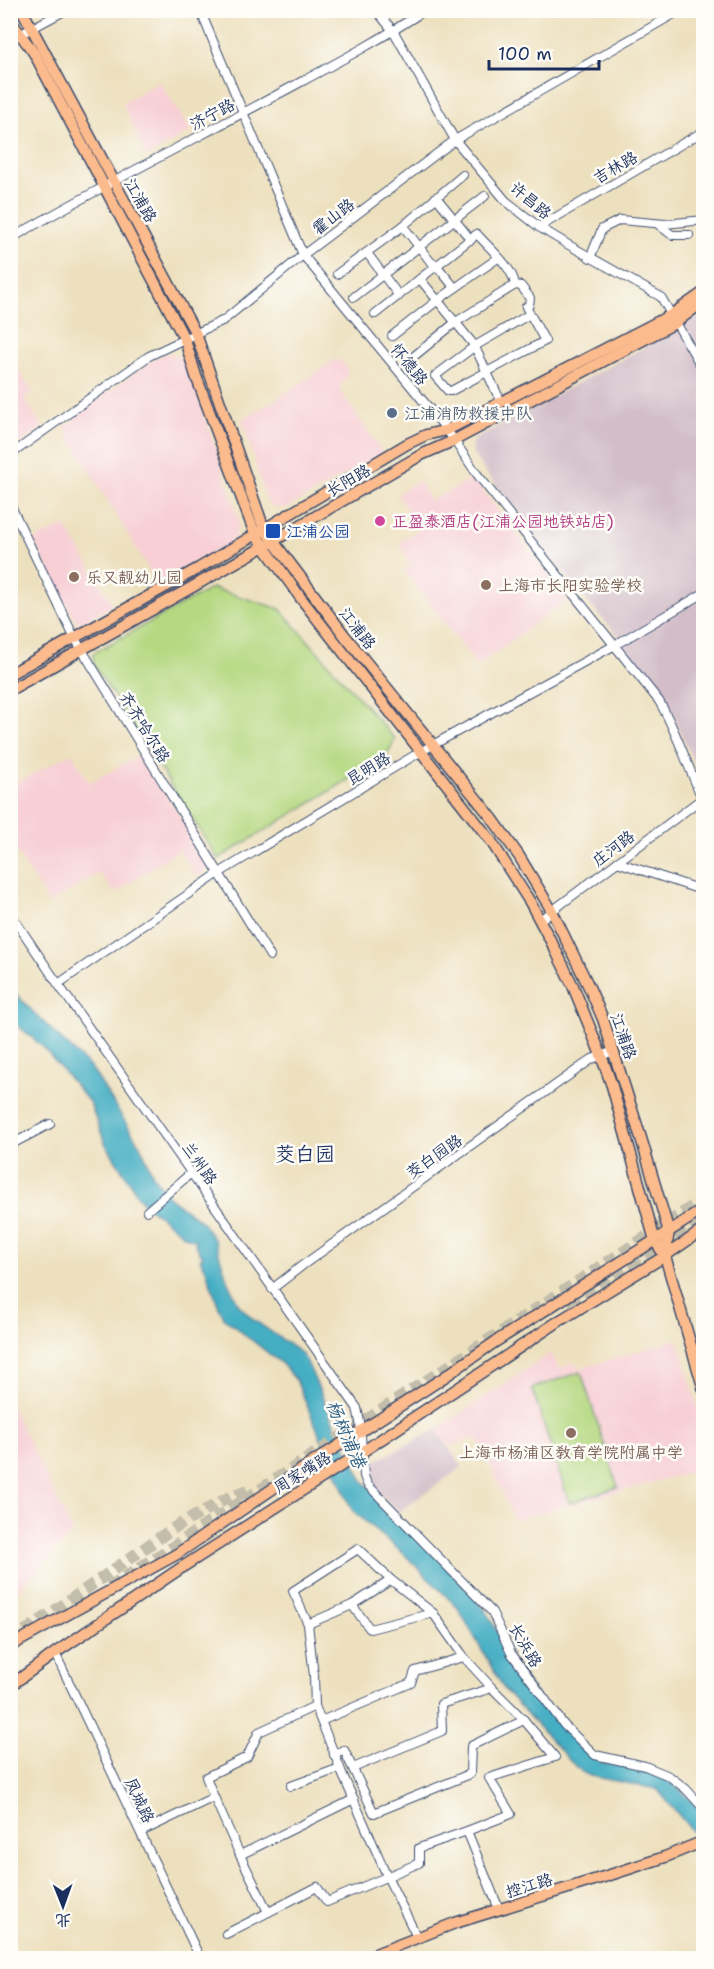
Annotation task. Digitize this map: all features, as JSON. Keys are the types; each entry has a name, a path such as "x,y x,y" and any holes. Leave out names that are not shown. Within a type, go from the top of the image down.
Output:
{"main road":[{"name":"江浦路","path":"22,10 75,107 108,184 184,340 196,376 259,532 499,828 552,911 589,987 614,1051 669,1232 665,1256"},
{"name":"江浦路","path":"10,20 15,37 34,53 108,184 155,255 196,334 259,532"},
{"name":"长阳路","path":"10,674 199,568 407,444 426,435 447,430 673,319 704,292"},
{"name":"长阳路","path":"10,690 420,455 454,440 704,301"},
{"name":"江浦路","path":"268,544 300,597 491,841 540,920 573,986 612,1086 655,1241 665,1256 704,1390"},
{"name":"周家嘴路","path":"12,1646 177,1554 502,1337 704,1209"},
{"name":"周家嘴路","path":"10,1686 184,1566 704,1229"},
{"path":"10,1676 36,1666"},
{"name":"控江路","path":"364,1959 417,1937 665,1857 698,1843"}],"street":[{"path":"15,37 66,10"},
{"name":"怀德路","path":"200,10 303,255 447,430 477,474 659,701 671,720 703,797"},
{"name":"许昌路","path":"376,10 394,32 455,140 506,201 539,226 590,258 661,297 704,371"},
{"name":"济宁路","path":"10,239 108,184 394,32 425,10"},
{"name":"霍山路","path":"10,455 150,356 224,320 303,255 455,140 681,10"},
{"name":"吉林路","path":"539,226 704,131"},
{"path":"337,274 403,226 463,175"},
{"path":"354,297 485,196"},
{"path":"436,197 471,240"},
{"path":"590,258 602,229 620,220 658,224 704,220"},
{"path":"658,224 672,236 689,235"},
{"path":"403,226 430,261 455,288"},
{"path":"375,314 477,234 508,267 515,285"},
{"path":"367,253 399,296"},
{"path":"392,336 498,258"},
{"path":"420,279 475,346 501,402"},
{"path":"413,357 456,322 515,285 522,286 530,298 526,308 530,314 545,341 451,391 447,391 435,376 475,346 530,314"},
{"name":"齐齐哈尔路","path":"10,504 74,637 270,956"},
{"name":"昆明路","path":"58,984 219,873 420,752 615,645 704,593"},
{"name":"庄河路","path":"540,920 703,797"},
{"path":"617,862 704,891"},
{"name":"兰州路","path":"10,913 357,1408 361,1431"},
{"name":"茭白园路","path":"272,1288 592,1059 614,1051"},
{"path":"10,1145 50,1124"},
{"path":"147,1210 191,1173"},
{"name":"长浜路","path":"361,1431 357,1455 367,1484 492,1612 511,1653 564,1725 595,1755 645,1766 669,1776 686,1789 704,1809"},
{"path":"226,1934 317,1887 327,1902 387,1876 419,1863 419,1848 511,1814 489,1778 555,1757 464,1656 434,1613 392,1580 358,1549 293,1591 308,1624 315,1706 387,1876 417,1937"},
{"path":"308,1624 352,1605 392,1580"},
{"path":"352,1605 370,1629 434,1613"},
{"name":"凤城路","path":"55,1653 200,1959"},
{"path":"321,1721 411,1683 415,1671 464,1656"},
{"path":"353,1768 442,1731 441,1704 492,1688"},
{"path":"268,1912 240,1855 206,1776 247,1757 259,1732 315,1706"},
{"path":"334,1755 344,1750 374,1813 470,1774 471,1746 524,1720"},
{"path":"291,1786 340,1768"},
{"path":"141,1832 214,1797"},
{"path":"240,1855 354,1799"},
{"path":"467,1831 500,1910"}],"shaded area":[{"path":"159,81 191,131 146,157 123,103"},
{"path":"703,312 703,775 696,768 672,712 643,670 479,463 472,452 472,444 476,438 652,343"},
{"path":"169,353 181,357 187,363 239,519 234,539 157,583 64,428 94,402 140,369 159,356"},
{"path":"10,359 33,392 24,399 43,427 11,450"},
{"path":"334,360 341,361 348,369 347,376 340,386 341,392 383,453 287,508 275,508 267,502 242,419 277,399"},
{"name":"上海市长阳实验学校","path":"473,478 568,599 477,666 404,570 411,565 399,542 419,530 397,494 419,481 431,501"},
{"name":"乐又靓幼儿园","path":"65,525 113,605 80,624 75,620 33,541"},
{"path":"72,753 89,783 140,755 213,867 197,877 179,850 115,893 99,873 49,904 11,843 11,828 17,824 11,812 11,786"},
{"name":"上海市杨浦区教育学院附属中学","path":"678,1339 703,1425 703,1469 514,1520 476,1437 449,1446 436,1430 551,1353 559,1369 574,1362 579,1369"},
{"path":"11,1405 73,1532 11,1597"},
{"path":"436,1430 462,1467 399,1512 372,1486 370,1464"}],"green space":[{"path":"212,588 280,609 395,739 386,757 218,859 94,665 93,653"},
{"path":"581,1372 618,1487 569,1503 532,1388"}],"water":[{"name":"杨树浦港","path":"10,988 92,1069 141,1147 154,1177 169,1197 202,1222 215,1241 228,1282 239,1305 253,1319 301,1353 307,1362 363,1481 469,1590 488,1614 516,1668 553,1717 594,1758 603,1763 638,1769 660,1776 677,1787 703,1812 703,1844 657,1789 590,1776 571,1762 504,1689 458,1608 405,1555 352,1510 296,1380 282,1364 225,1319 200,1259 203,1257 195,1244 196,1240 185,1236 142,1202 105,1143 90,1103 43,1047 11,1020"}],"tunnel":[{"path":"109,1587 704,1199"},
{"path":"571,1308 704,1220"},
{"path":"10,1642 172,1529 228,1498 251,1490"}],"place":[{"name":"江浦消防救援中队","path":"392,413"},
{"name":"正盈泰酒店(江浦公园地铁站店)","path":"380,521"},
{"name":"江浦公园","path":"273,531"},
{"name":"乐又靓幼儿园","path":"74,577"},
{"name":"上海市长阳实验学校","path":"486,585"},
{"name":"上海市杨浦区教育学院附属中学","path":"571,1433"}],"district":[{"name":"茭白园","path":"305,1154"}]}
